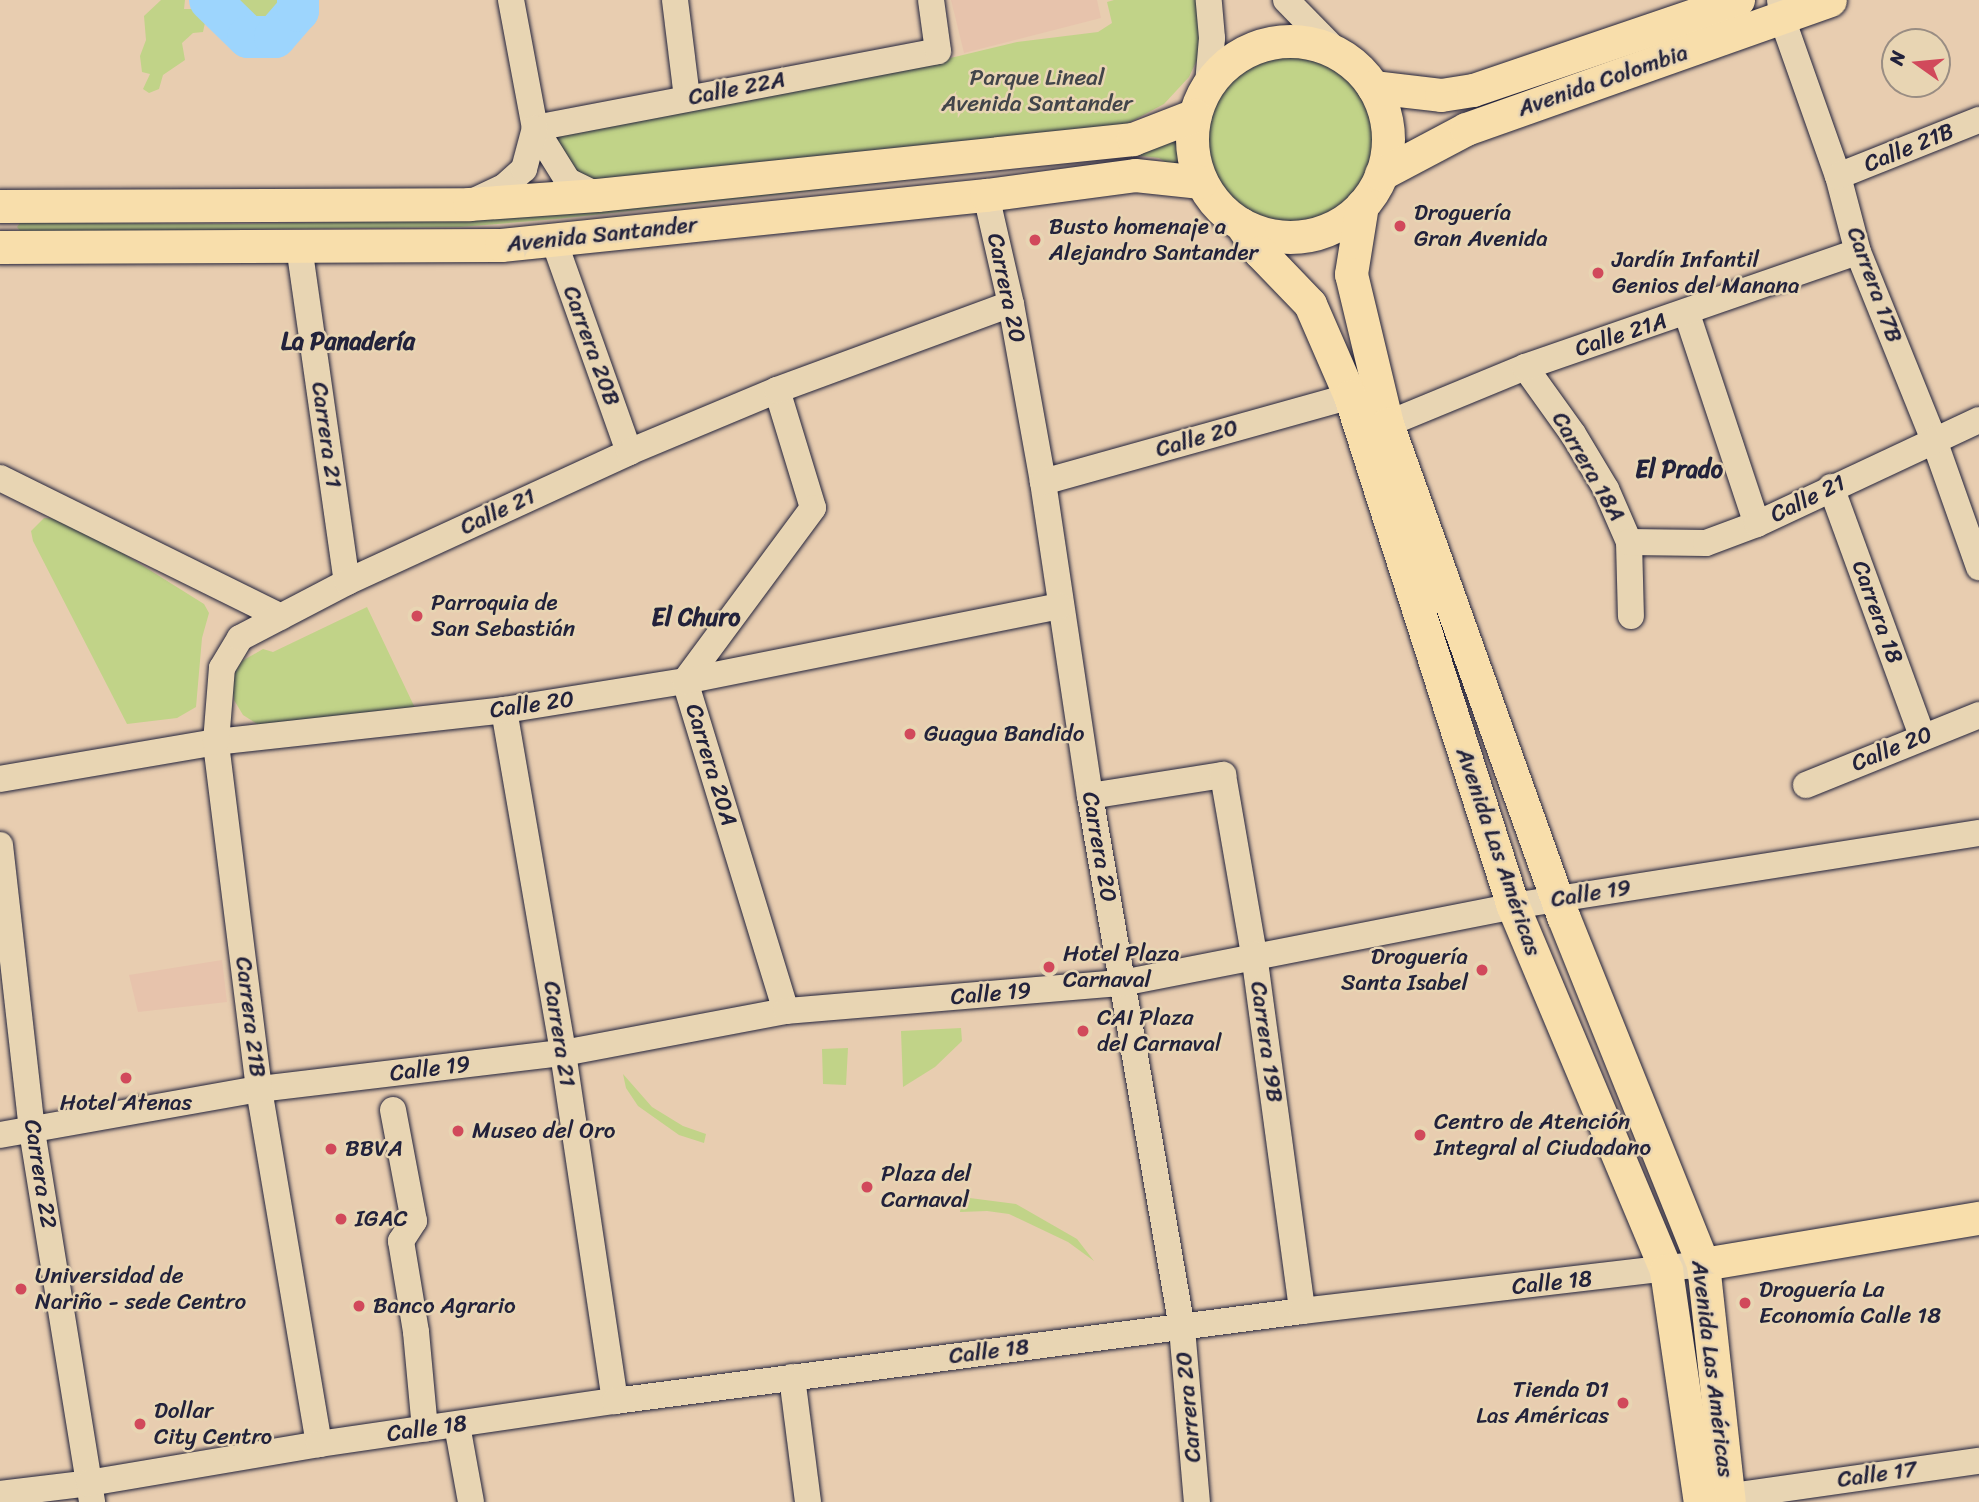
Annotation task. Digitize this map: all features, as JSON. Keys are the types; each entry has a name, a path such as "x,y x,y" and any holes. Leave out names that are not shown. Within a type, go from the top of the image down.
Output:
{"main road":[{"name":"Avenida Colombia","path":"1373,87 1441,95 1473,90 1693,8 1738,0"},
{"name":"Avenida Colombia","path":"1381,174 1466,129 1782,9 1830,0"},
{"path":"1280,41 1309,42 1337,52 1357,67 1373,87 1383,108 1387,152 1381,174 1362,205 1336,225 1304,236 1272,236 1241,224 1218,206 1201,182 1192,149 1195,116 1208,84 1227,62 1252,48 1280,41"},
{"name":"Avenida Santander","path":"0,206 468,204 597,195 1133,139 1195,116"},
{"name":"Avenida Santander","path":"0,247 501,245 986,195 1135,175 1201,182"},
{"name":"Avenida Las Américas","path":"1362,205 1351,274 1387,424 1557,899 1703,1264 1710,1500"},
{"name":"Avenida Las Américas","path":"1241,224 1261,252 1310,304 1350,396 1513,906 1666,1270 1710,1500"},
{"name":"Calle 18","path":"1703,1264 1979,1218"}],"street":[{"path":"511,0 535,128 568,181 597,195"},
{"name":"Calle 22A","path":"535,128 938,51 931,0"},
{"path":"1208,84 1212,38 1209,0"},
{"path":"1286,0 1337,52"},
{"path":"679,1 687,98"},
{"name":"Carrera 17B","path":"1782,9 1838,176 1858,252 1934,440 1979,568"},
{"name":"Calle 21B","path":"1838,176 1979,120"},
{"path":"468,204 504,187 524,169 535,128"},
{"name":"Carrera 20","path":"986,195 1012,304 1043,482 1090,796 1182,1328 1197,1502"},
{"name":"Carrera 20B","path":"554,241 629,452"},
{"name":"Carrera 21","path":"299,246 347,582"},
{"name":"Calle 21A","path":"1387,424 1525,368 1687,314 1858,252"},
{"name":"Calle 21","path":"281,617 347,582 629,452 777,390 1012,304"},
{"path":"1687,314 1757,524"},
{"name":"Carrera 18A","path":"1525,368 1573,434 1606,489 1629,542 1631,616"},
{"name":"Carrera 20A","path":"777,390 813,508 685,681 786,1011"},
{"name":"Calle 20","path":"1043,482 1350,396"},
{"name":"Calle 21","path":"1629,542 1706,543 1757,524 1831,487 1979,420"},
{"path":"0,478 281,617"},
{"name":"Carrera 18","path":"1831,487 1922,736"},
{"name":"Calle 20","path":"0,779 216,742 504,710 685,681 1060,607"},
{"name":"Carrera 21B","path":"281,617 240,638 222,668 216,742 260,1089 319,1444"},
{"name":"Carrera 21","path":"504,710 563,1053 615,1401"},
{"name":"Calle 20","path":"1805,785 1979,715"},
{"name":"Carrera 19B","path":"1090,796 1223,775 1254,954 1302,1311"},
{"name":"Calle 19","path":"0,1135 260,1089 563,1053 786,1011 1122,982 1254,954 1513,906 1979,833"},
{"name":"Carrera 22","path":"0,845 32,1131 90,1493"},
{"path":"393,1110 414,1221 401,1241 416,1332 425,1429"},
{"name":"Calle 18","path":"0,1494 90,1493 319,1444 615,1401 1302,1311 1703,1264"},
{"path":"792,1377 808,1502"},
{"path":"457,1425 471,1502"},
{"name":"Calle 17","path":"1710,1500 1979,1461"}],"shaded area":[{"path":"951,0 1097,0 1101,18 964,53"},
{"path":"222,960 227,1002 138,1012 129,975"}],"green space":[{"path":"161,0 185,0 184,9 198,9 206,18 203,32 193,33 182,43 185,60 163,75 159,89 149,93 143,89 150,74 142,72 140,56 146,40 144,16"},
{"path":"232,0 284,0 285,8 273,22 247,17"},
{"name":"Parque Lineal Avenida Santander","path":"1201,0 1202,49 1189,77 1164,104 1121,127 601,190 572,178 550,136 938,61 1017,42 1098,32 1112,23 1107,2"},
{"path":"1289,43 1325,51 1342,59 1356,71 1368,85 1376,102 1384,138 1376,174 1368,191 1356,205 1342,217 1325,225 1289,233 1253,225 1236,217 1222,205 1210,191 1202,174 1194,138 1202,102 1210,85 1222,71 1236,59 1253,51"},
{"path":"1177,126 1181,172 1159,158 1134,155 557,219 460,227 21,232 17,227 20,223 244,224 459,220"},
{"path":"44,518 68,519 204,604 209,613 202,638 196,707 177,718 127,724 33,541 31,531"},
{"path":"367,607 415,708 259,725 243,715 234,700 232,687 233,676 242,661 263,649 273,652"},
{"path":"961,1028 962,1041 935,1067 903,1087 901,1031"},
{"path":"848,1048 846,1085 823,1084 822,1049"},
{"path":"623,1074 652,1107 683,1126 706,1134 704,1143 679,1135 638,1106 626,1088"},
{"path":"962,1197 1016,1204 1077,1239 1094,1261 1068,1242 1009,1214 987,1211 960,1212"}],"waterway":[{"path":"210,0 248,37 275,37 298,11 298,0"}],"place":[{"name":"Droguería Gran Avenida","path":"1400,226"},
{"name":"Busto homenaje a Alejandro Santander","path":"1035,240"},
{"name":"Jardín Infantil Genios del Manana","path":"1598,273"},
{"name":"Parroquia de San Sebastián","path":"417,616"},
{"name":"Guagua Bandido","path":"910,734"},
{"name":"Hotel Plaza Carnaval","path":"1049,967"},
{"name":"Droguería Santa Isabel","path":"1482,970"},
{"name":"CAI Plaza del Carnaval","path":"1083,1031"},
{"name":"Hotel Atenas","path":"126,1078"},
{"name":"Museo del Oro","path":"458,1131"},
{"name":"Centro de Atención Integral al Ciudadano","path":"1420,1135"},
{"name":"BBVA","path":"331,1149"},
{"name":"Plaza del Carnaval","path":"867,1187"},
{"name":"IGAC","path":"341,1219"},
{"name":"Universidad de Nariño - sede Centro","path":"21,1289"},
{"name":"Droguería La Economía Calle 18","path":"1745,1303"},
{"name":"Banco Agrario","path":"359,1306"},
{"name":"Tienda D1 Las Américas","path":"1623,1403"},
{"name":"Dollar City Centro","path":"140,1424"}],"district":[{"name":"La Panadería","path":"348,342"},
{"name":"El Prado","path":"1679,470"},
{"name":"El Churo","path":"696,618"}]}
